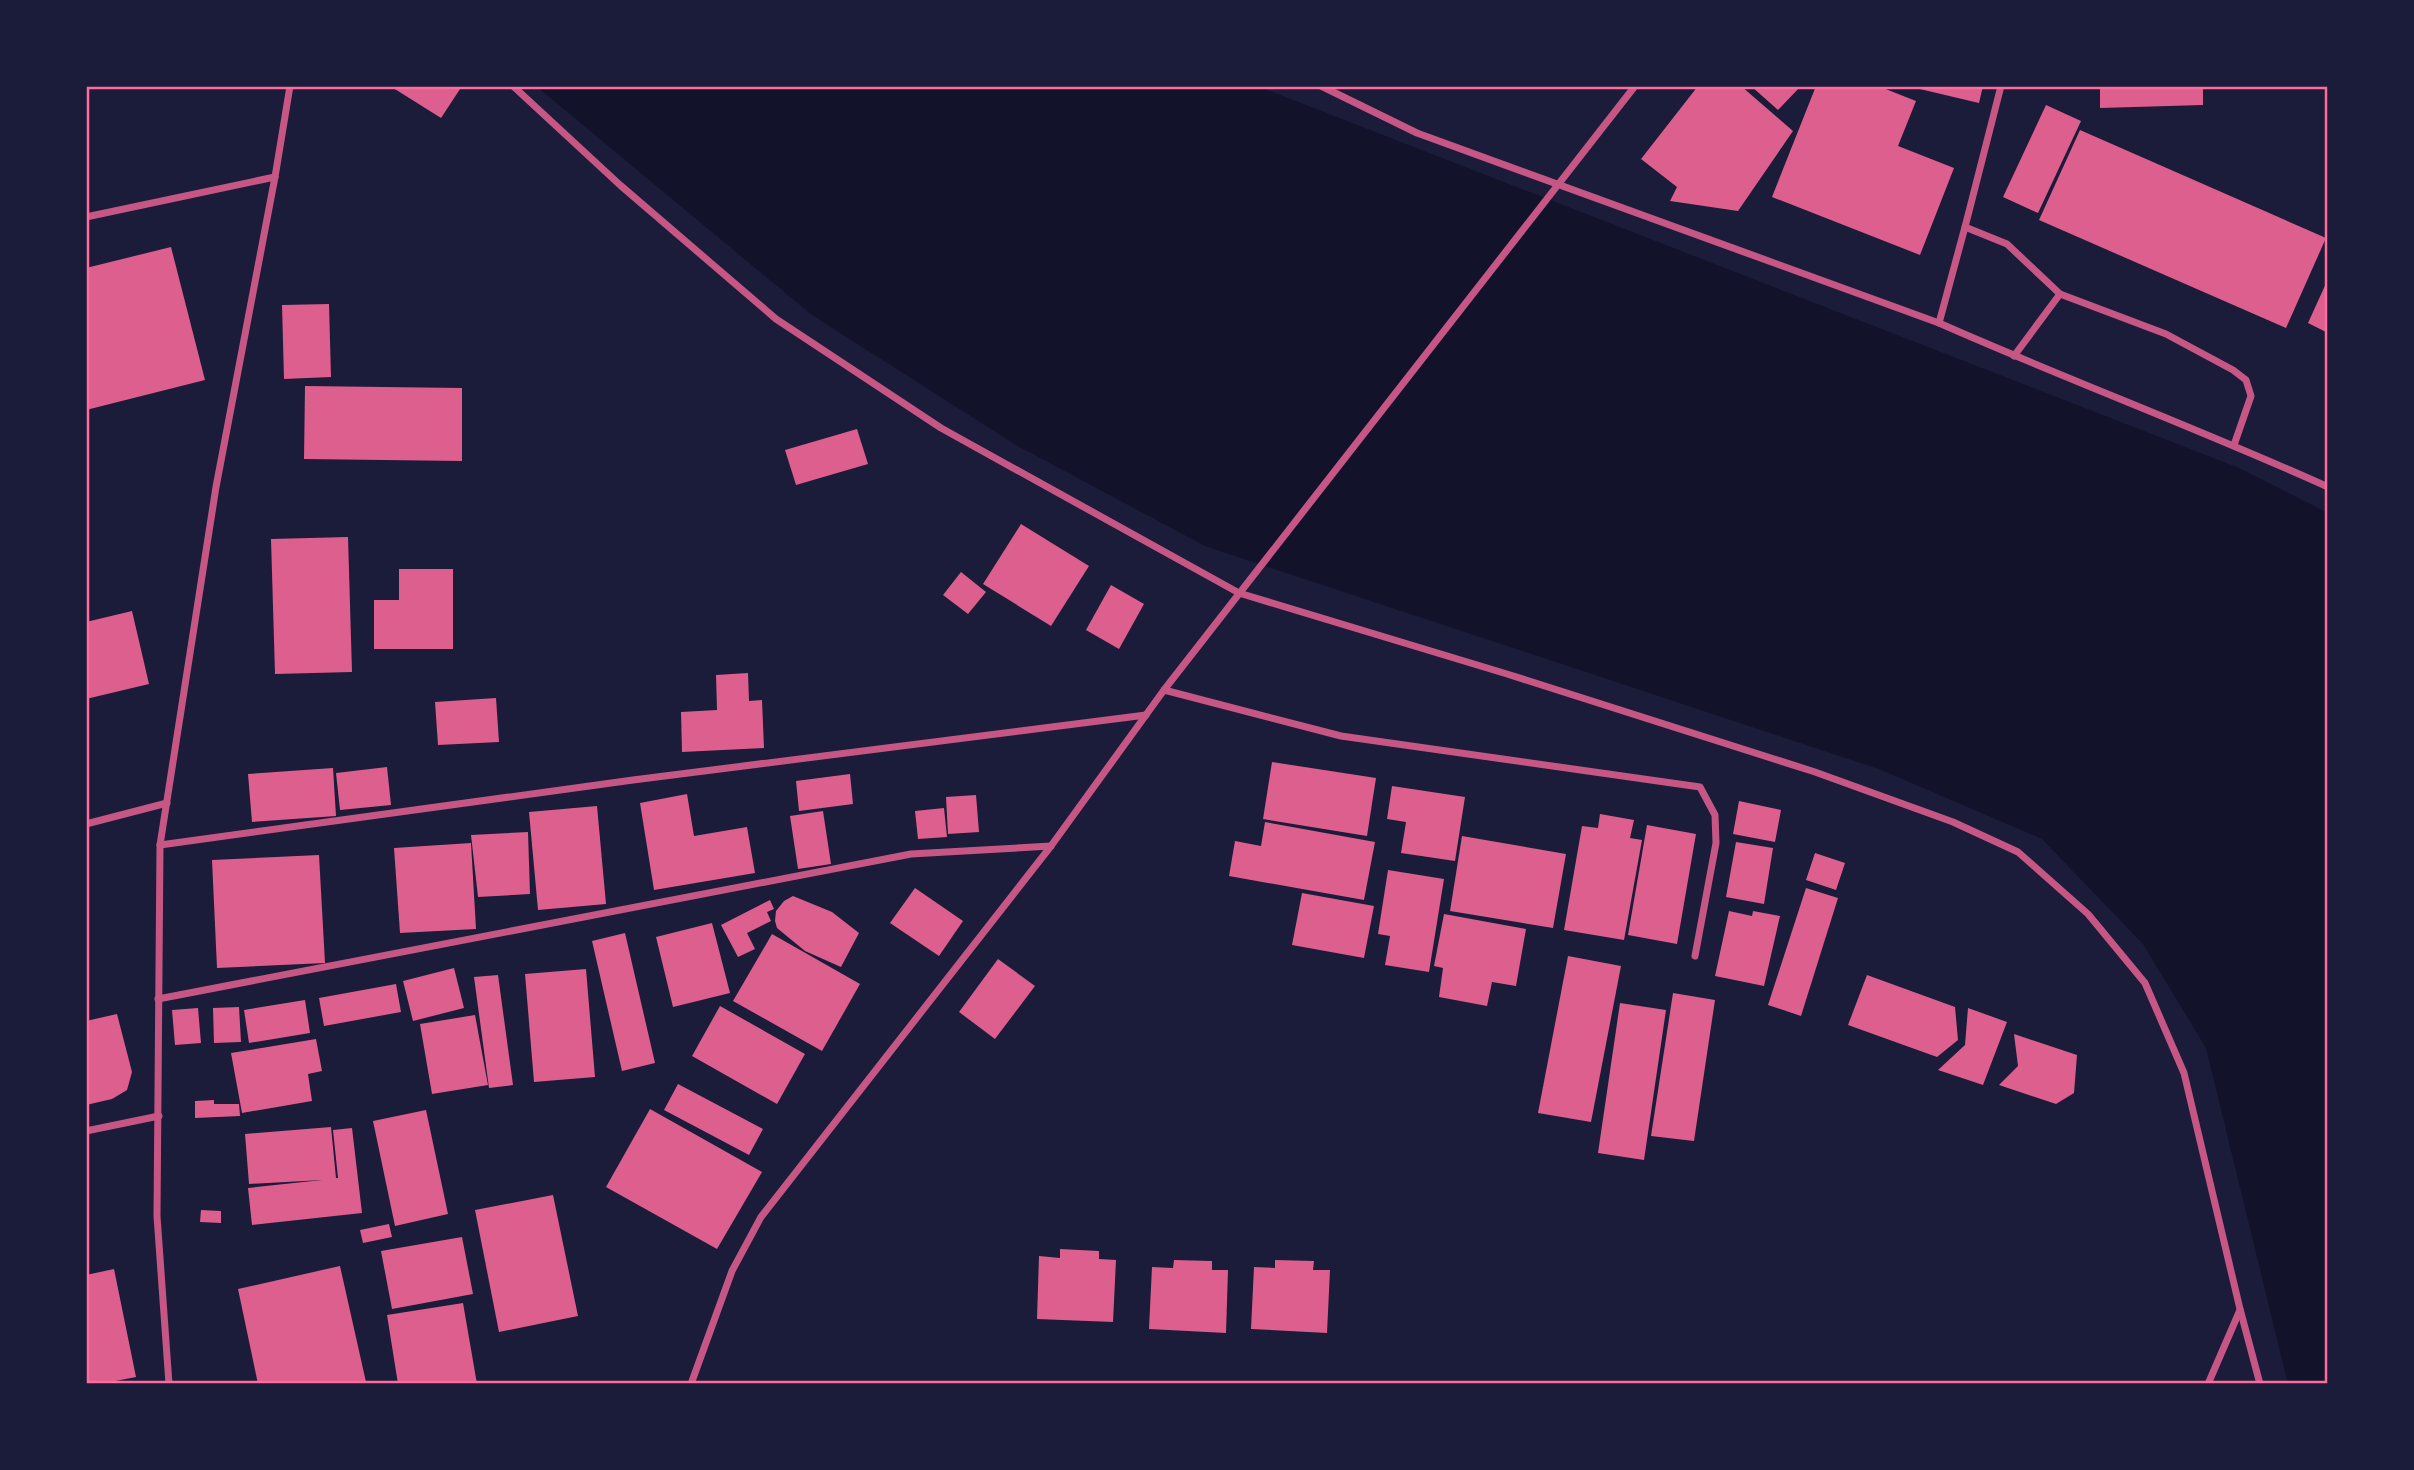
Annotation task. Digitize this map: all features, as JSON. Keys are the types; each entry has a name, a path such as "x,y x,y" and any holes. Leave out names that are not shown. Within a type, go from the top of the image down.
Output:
{"street":[{"path":"169,1384 157,1216 160,845 216,487 290,86"},
{"path":"513,86 620,185 776,318 941,428 1239,593 1507,674 1815,772 1953,822 2018,852 2088,914 2144,983 2185,1073 2260,1384"},
{"path":"1321,86 1417,134 1939,323 2234,445 2328,487"},
{"path":"691,1384 732,1271 761,1217 1051,846 1164,690 1252,576 1635,86"},
{"path":"1939,323 2001,86"},
{"path":"86,217 275,177"},
{"path":"1965,227 2007,243 2060,294 2166,334 2233,370 2246,380 2251,396 2234,445"},
{"path":"2014,356 2060,294"},
{"path":"1164,690 1340,736 1700,787 1714,815 1716,844 1695,956"},
{"path":"160,845 1146,715"},
{"path":"86,824 167,803"},
{"path":"158,999 911,854 1051,846"},
{"path":"86,1131 159,1116"},
{"path":"2208,1384 2240,1309"}],"shaded area":[{"path":"536,86 1257,86 2239,468 2328,513 2328,1384 2288,1384 2206,1048 2143,944 2042,839 1879,769 1205,546 1016,445 812,315"}],"building":[{"path":"390,86 462,86 441,118"},
{"path":"1698,86 1741,86 1793,131 1738,211 1670,201 1677,187 1641,159"},
{"path":"1751,86 1801,86 1778,110"},
{"path":"1816,86 1878,86 1916,101 1898,146 1954,168 1920,255 1772,197"},
{"path":"1907,86 1983,86 1979,103"},
{"path":"2100,86 2203,86 2203,105 2100,108"},
{"path":"2046,105 2081,121 2038,213 2003,197"},
{"path":"2080,130 2326,238 2286,328 2039,220"},
{"path":"171,247 205,380 86,410 86,268"},
{"path":"2328,279 2328,333 2308,323"},
{"path":"329,304 331,377 284,379 282,305"},
{"path":"305,386 462,388 462,461 304,459"},
{"path":"857,429 868,464 796,485 785,450"},
{"path":"1021,524 1089,566 1051,626 983,584"},
{"path":"348,537 352,672 275,674 271,539"},
{"path":"399,569 453,569 453,649 374,649 374,600 399,600"},
{"path":"961,572 986,592 968,614 943,595"},
{"path":"1111,585 1144,604 1119,649 1086,630"},
{"path":"132,611 149,684 86,699 86,622"},
{"path":"748,673 749,701 762,700 764,748 682,752 681,712 717,710 716,675"},
{"path":"496,698 499,742 438,745 435,702"},
{"path":"1272,762 1376,778 1367,836 1263,819"},
{"path":"387,767 391,805 340,810 336,773"},
{"path":"333,768 336,816 252,822 248,774"},
{"path":"850,774 853,804 799,811 796,781"},
{"path":"1392,786 1465,797 1455,861 1401,853 1406,822 1387,819"},
{"path":"687,794 694,836 747,827 755,873 654,890 640,803"},
{"path":"976,795 979,832 948,834 946,797"},
{"path":"1739,801 1781,810 1775,842 1733,834"},
{"path":"597,806 606,904 538,910 529,812"},
{"path":"944,808 947,837 918,839 915,811"},
{"path":"823,811 831,864 798,869 790,816"},
{"path":"1600,814 1634,820 1630,838 1642,840 1624,940 1564,930 1582,826 1598,828"},
{"path":"1265,822 1375,842 1364,900 1229,876 1235,841 1261,846"},
{"path":"1647,825 1696,834 1677,944 1628,935"},
{"path":"528,832 530,894 478,897 471,835"},
{"path":"1462,836 1566,854 1553,928 1450,911"},
{"path":"1736,842 1773,848 1764,904 1726,897"},
{"path":"471,843 476,929 400,933 394,848"},
{"path":"1815,853 1845,863 1836,890 1806,880"},
{"path":"319,855 325,963 217,968 212,860"},
{"path":"1388,870 1444,879 1429,972 1385,965 1390,936 1378,934"},
{"path":"915,888 963,921 939,956 890,923"},
{"path":"1806,888 1838,898 1801,1016 1768,1005"},
{"path":"1302,893 1374,906 1364,958 1292,945"},
{"path":"793,896 832,912 859,933 841,967 805,951 777,928 776,911 784,901"},
{"path":"770,900 774,909 767,912 771,921 747,933 755,949 738,957 721,925"},
{"path":"1729,911 1752,916 1753,911 1780,916 1764,986 1715,976"},
{"path":"1444,914 1526,929 1516,986 1492,982 1487,1006 1439,997 1443,968 1434,966"},
{"path":"712,923 730,993 673,1007 656,937"},
{"path":"625,933 655,1063 622,1071 592,941"},
{"path":"772,934 860,984 822,1051 733,1001"},
{"path":"1568,956 1621,966 1591,1122 1538,1113"},
{"path":"998,959 1035,986 995,1039 959,1012"},
{"path":"454,968 464,1008 413,1021 403,981"},
{"path":"586,969 595,1077 534,1082 525,974"},
{"path":"498,975 513,1085 489,1088 474,977"},
{"path":"1867,975 1955,1007 1958,1040 1937,1057 1848,1025"},
{"path":"396,984 401,1012 324,1026 319,998"},
{"path":"1673,993 1715,1000 1694,1141 1651,1136"},
{"path":"305,1000 310,1033 249,1043 244,1010"},
{"path":"1620,1003 1666,1010 1644,1160 1598,1153"},
{"path":"720,1006 805,1054 777,1104 692,1056"},
{"path":"239,1007 241,1042 214,1043 213,1008"},
{"path":"198,1008 201,1043 175,1045 172,1010"},
{"path":"1968,1008 2007,1022 1983,1085 1938,1070 1965,1045"},
{"path":"117,1014 132,1072 127,1090 112,1099 86,1105 86,1021"},
{"path":"475,1015 488,1085 432,1094 420,1024"},
{"path":"2014,1034 2077,1055 2074,1093 2056,1104 1999,1085 2018,1066"},
{"path":"316,1039 322,1071 308,1074 312,1101 242,1113 231,1053"},
{"path":"678,1084 763,1129 749,1155 664,1110"},
{"path":"214,1100 214,1104 239,1104 240,1116 195,1118 195,1101"},
{"path":"650,1109 762,1172 717,1249 606,1187"},
{"path":"426,1110 448,1214 395,1226 373,1121"},
{"path":"331,1127 336,1178 333,1130 352,1128 362,1213 252,1225 248,1188 322,1180 249,1184 245,1134"},
{"path":"553,1195 578,1316 499,1332 475,1210"},
{"path":"201,1210 221,1211 221,1223 200,1222"},
{"path":"389,1224 392,1237 363,1243 360,1230"},
{"path":"462,1237 473,1294 392,1309 381,1251"},
{"path":"1060,1249 1099,1251 1099,1259 1116,1260 1113,1322 1037,1319 1039,1256 1060,1258"},
{"path":"1174,1260 1212,1261 1212,1270 1228,1270 1226,1333 1149,1329 1152,1267 1173,1268"},
{"path":"1275,1260 1314,1261 1313,1270 1330,1270 1327,1333 1251,1329 1254,1267 1275,1268"},
{"path":"340,1266 366,1382 258,1384 238,1289"},
{"path":"114,1269 136,1377 86,1384 86,1275"},
{"path":"463,1303 477,1384 398,1384 387,1315"}]}
